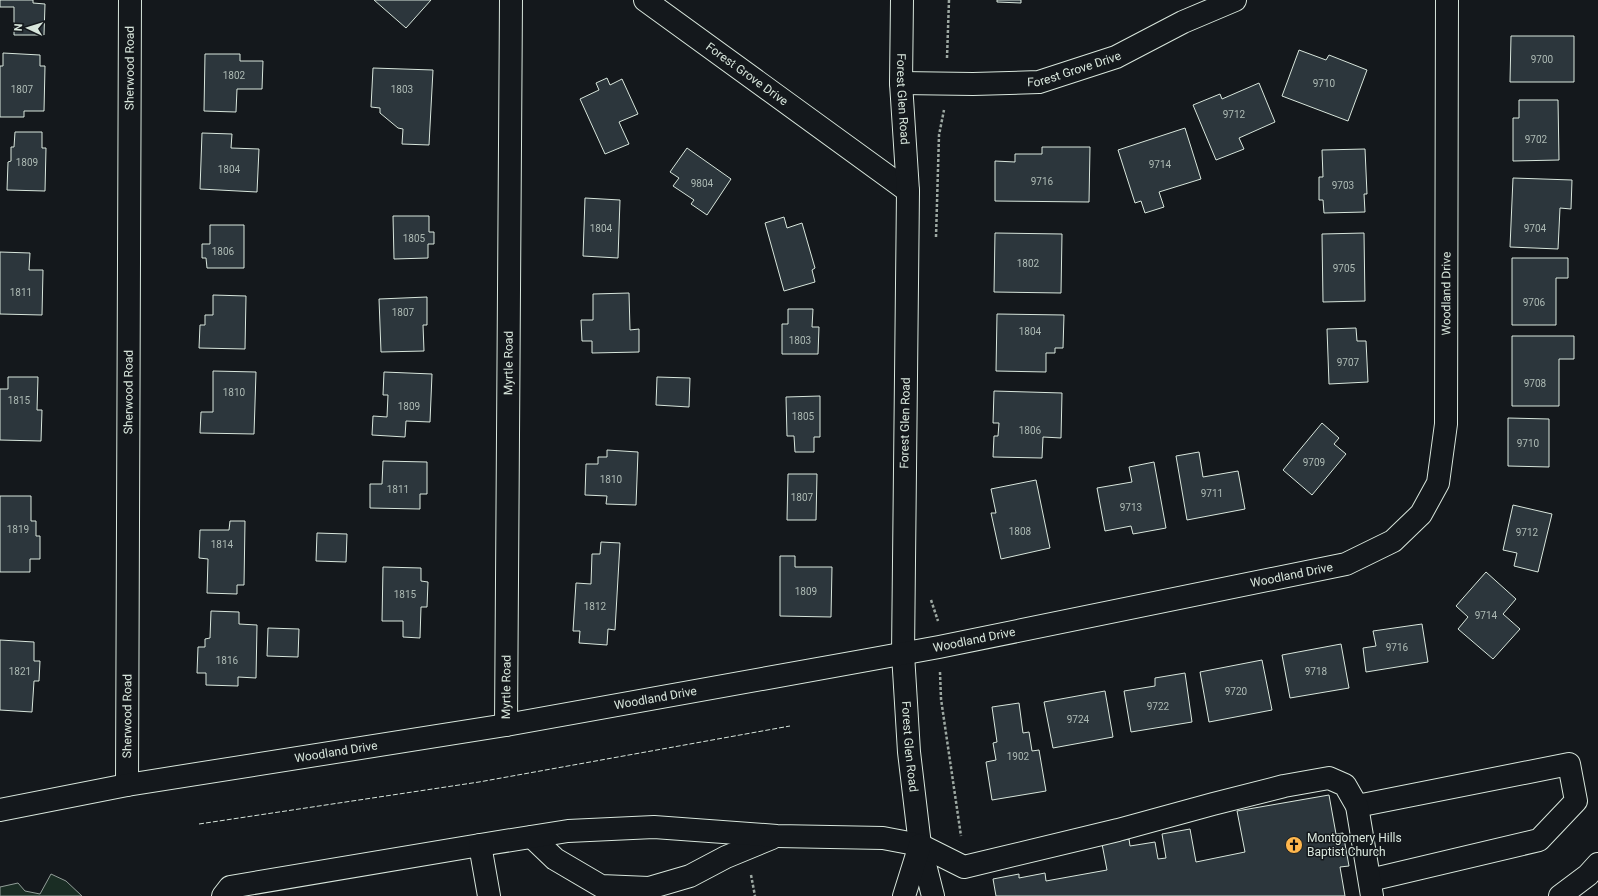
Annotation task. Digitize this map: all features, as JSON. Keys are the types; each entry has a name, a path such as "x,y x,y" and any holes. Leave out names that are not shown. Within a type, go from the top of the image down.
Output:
{"main road":[{"name":"Sherwood Road","path":"128,785 130,0"},
{"name":"Myrtle Road","path":"506,725 511,0"},
{"name":"Forest Grove Drive","path":"645,0 908,192"},
{"name":"Forest Glen Road","path":"902,0 901,83 908,192 903,654 909,752 920,845 933,896"},
{"name":"Forest Grove Drive","path":"901,83 946,84 1039,82 1116,57 1183,22 1235,0"},
{"name":"Woodland Drive","path":"0,810 128,785 506,725 903,654 1346,564 1393,541 1421,514 1438,483 1446,424 1447,0"},
{"path":"223,896 230,887 480,845 568,831 654,827 777,836 883,838 920,845 964,867 1118,830 1270,790 1329,778 1345,785 1357,806 1371,888 1539,840 1576,801 1569,764 1357,806"},
{"path":"532,837 555,859 601,886 649,888 690,876 726,857 777,836"},
{"path":"480,845 490,896"},
{"name":"Forest Glen Road","path":"904,896 920,845"},
{"path":"1560,896 1588,875 1598,864"}],"path":[{"path":"936,238 939,135 943,119 946,84 949,0"},
{"path":"930,599 938,618 941,699 964,867"},
{"path":"750,869 755,896"}],"green space":[{"path":"51,874 66,881 82,896 0,896 0,887 18,883 25,891 40,894"}],"building":[{"path":"0,0 33,0 33,3 45,4 44,35 14,35 14,7 0,7"},
{"path":"374,0 431,0 406,28"},
{"path":"997,0 1021,0 1021,3 997,2"},
{"path":"1511,36 1574,36 1574,82 1510,82"},
{"path":"1299,50 1326,60 1329,55 1367,70 1348,121 1282,96"},
{"path":"3,53 40,55 40,66 45,66 44,111 24,111 24,117 0,117 0,66 3,66"},
{"path":"205,54 240,54 240,61 263,61 262,89 237,89 236,112 204,111"},
{"path":"373,68 433,70 429,145 402,144 403,129 398,128 380,113 380,108 371,107"},
{"path":"607,78 610,85 622,79 638,114 619,122 629,144 605,154 580,99 599,90 596,83"},
{"path":"1259,83 1275,122 1239,138 1244,149 1216,160 1193,105 1220,94 1222,99"},
{"path":"1519,100 1558,100 1559,160 1513,161 1513,118 1519,118"},
{"path":"1185,128 1201,179 1159,192 1164,207 1145,213 1141,201 1135,203 1118,150"},
{"path":"15,132 42,132 42,148 46,148 45,191 7,190 8,162 11,161 11,147 14,147"},
{"path":"202,133 232,134 231,148 259,149 257,192 200,189"},
{"path":"1042,147 1090,147 1089,202 995,201 995,161 1015,162 1015,154 1042,154"},
{"path":"687,148 731,179 707,215 691,204 694,200 673,186 679,178 670,172"},
{"path":"1365,149 1367,194 1364,194 1365,212 1324,213 1323,200 1319,200 1319,177 1323,177 1322,150"},
{"path":"1513,178 1572,180 1571,209 1560,208 1558,249 1510,247"},
{"path":"585,198 620,200 618,258 583,256"},
{"path":"393,216 429,216 429,232 434,232 434,244 428,244 428,258 394,259"},
{"path":"784,217 787,228 802,223 815,268 812,270 815,282 784,291 765,223"},
{"path":"210,225 244,225 244,268 207,268 206,258 202,258 202,244 210,244"},
{"path":"995,233 1062,234 1061,293 994,292"},
{"path":"1364,233 1365,301 1323,302 1322,234"},
{"path":"0,252 30,253 29,270 43,270 42,315 0,314"},
{"path":"1512,258 1568,258 1568,278 1556,278 1556,325 1512,325"},
{"path":"629,293 630,330 639,329 639,352 592,353 592,341 582,341 581,320 593,320 593,294"},
{"path":"213,295 246,296 245,349 199,348 200,325 205,325 205,315 213,315"},
{"path":"427,297 427,325 423,325 424,351 381,352 379,299"},
{"path":"788,309 813,309 812,327 819,327 818,354 782,354 782,324 788,324"},
{"path":"997,314 1064,315 1063,348 1055,348 1055,353 1046,353 1046,372 996,371"},
{"path":"1356,328 1357,341 1366,341 1368,382 1329,384 1327,329"},
{"path":"1512,336 1574,336 1574,359 1559,359 1559,406 1512,406"},
{"path":"213,371 256,372 254,434 200,433 201,412 213,412"},
{"path":"384,372 432,374 430,422 406,421 405,437 372,435 373,416 387,417 388,395 383,395"},
{"path":"8,377 38,377 37,410 42,410 41,441 0,440 0,389 8,389"},
{"path":"657,377 690,378 689,407 656,405"},
{"path":"994,391 1062,393 1061,438 1043,437 1042,458 993,457 994,436 998,436 999,423 993,423"},
{"path":"820,396 820,437 814,437 814,452 795,452 794,436 787,436 786,397"},
{"path":"1508,418 1549,419 1549,467 1508,466"},
{"path":"1322,423 1339,438 1334,444 1346,454 1312,495 1283,470"},
{"path":"607,450 638,452 636,505 606,504 607,496 585,495 586,464 598,464 598,457 607,457"},
{"path":"1199,452 1203,477 1238,471 1245,509 1187,520 1176,456"},
{"path":"383,461 427,462 427,494 420,494 420,509 370,508 370,484 382,484"},
{"path":"1154,462 1166,528 1133,534 1131,526 1105,531 1097,488 1132,482 1129,467"},
{"path":"788,474 817,474 816,520 787,520"},
{"path":"1036,480 1050,548 1001,559 991,513 996,513 991,489"},
{"path":"0,496 31,496 31,521 36,521 36,536 40,536 40,559 30,559 30,572 0,572"},
{"path":"1513,505 1552,514 1538,572 1514,566 1517,553 1503,550"},
{"path":"230,521 245,521 244,585 237,585 237,594 207,593 208,559 199,558 200,530 229,530"},
{"path":"317,533 347,534 346,562 316,561"},
{"path":"601,542 620,543 615,630 608,629 607,645 579,643 580,631 573,631 576,583 591,584 592,554 600,554"},
{"path":"780,556 795,556 795,567 832,567 831,617 780,616"},
{"path":"383,567 421,568 421,581 428,582 427,607 421,607 420,638 403,637 403,621 382,621"},
{"path":"1486,572 1516,599 1503,614 1520,629 1493,659 1458,629 1468,617 1456,606"},
{"path":"211,611 239,612 239,624 257,625 256,678 238,677 238,686 206,685 206,673 197,673 198,647 205,647 205,639 210,638"},
{"path":"1422,624 1428,662 1366,672 1363,648 1376,646 1373,631"},
{"path":"268,628 299,629 298,657 267,656"},
{"path":"0,640 34,642 34,661 40,661 39,681 34,681 32,712 0,710"},
{"path":"1341,644 1349,688 1290,698 1282,655"},
{"path":"1262,660 1272,710 1209,722 1200,672"},
{"path":"1185,673 1192,722 1131,732 1124,691 1155,686 1155,678"},
{"path":"1105,691 1113,737 1053,748 1044,702"},
{"path":"1019,703 1023,733 1029,732 1032,751 1039,750 1046,791 992,800 986,762 996,760 993,743 997,742 992,707"},
{"name":"Montgomery Hills Baptist Church","path":"1329,795 1336,834 1343,833 1349,866 1340,867 1345,896 996,896 993,879 1019,874 1019,878 1045,873 1046,881 1107,870 1102,844 1129,839 1130,846 1155,842 1158,859 1166,858 1162,834 1190,829 1196,862 1245,852 1237,811"}],"fence":[{"path":"199,824 479,782 790,726"}],"place":[{"name":"Montgomery Hills Baptist Church","path":"1294,845"}]}
